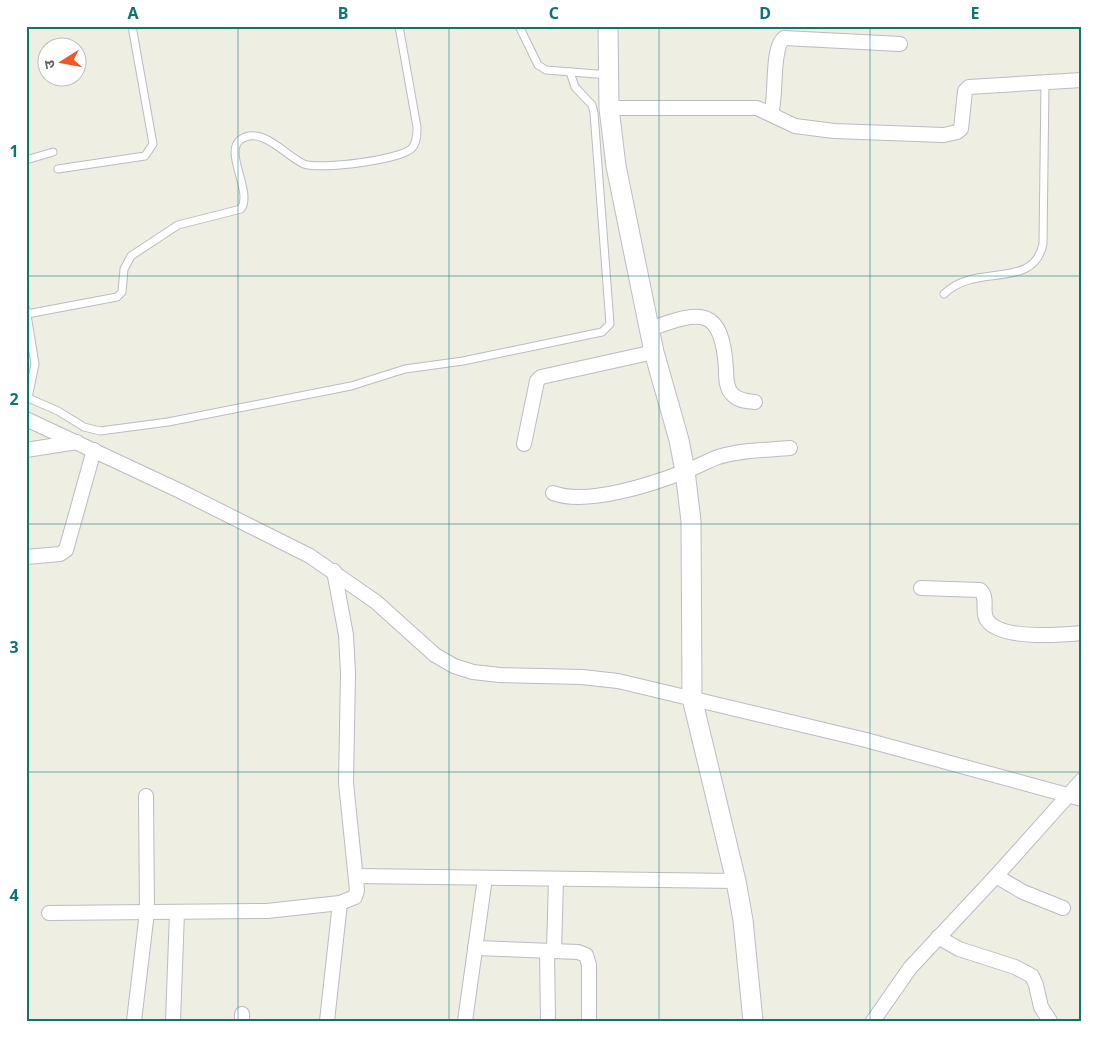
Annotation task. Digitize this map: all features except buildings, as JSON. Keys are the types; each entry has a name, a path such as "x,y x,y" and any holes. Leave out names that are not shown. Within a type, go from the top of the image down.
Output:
{"street":[{"path":"608,26 609,108 616,166 654,352 679,440 692,521 692,698 736,881 743,920 753,1021"},
{"path":"771,114 775,96 777,46 784,38 900,44"},
{"path":"609,108 757,108 787,124 805,127 851,131 951,134 961,129 963,124 965,91 969,87 1082,80"},
{"path":"650,329 684,317 697,316 714,322 721,332 728,386 732,394 739,399 755,402"},
{"path":"524,444 537,382 541,377 654,352"},
{"path":"26,420 78,442 279,539 334,571 376,602 435,655 454,666 473,672 500,675 582,677 618,681 866,740 1075,797"},
{"path":"26,450 78,442"},
{"path":"553,493 561,496 585,497 655,482 727,455 790,448"},
{"path":"26,557 60,554 66,550 70,543 94,450"},
{"path":"49,913 267,911 340,903 355,897 357,876 346,783 348,672 346,635 334,571"},
{"path":"921,588 980,590 984,597 985,616 988,621 1006,631 1041,635 1082,634"},
{"path":"873,1021 910,968 996,876 1075,797 1082,780"},
{"path":"134,1021 147,912 146,796"},
{"path":"357,876 736,881"},
{"path":"996,876 1023,892 1063,908"},
{"path":"465,1021 485,878"},
{"path":"548,1021 550,951 556,879"},
{"path":"327,1021 340,903"},
{"path":"174,1021 177,912"},
{"path":"938,937 958,949 1015,966 1032,976 1041,1006 1050,1021"},
{"path":"474,948 578,952 586,955 589,965 590,1021"}],"lane":[{"path":"58,169 145,156 153,144 132,26"},
{"path":"399,26 417,126 416,140 411,148 392,156 333,167 317,167 304,164 265,139 248,137 240,140 236,146 235,155 245,199 241,209 178,225 131,256 124,269 122,292 117,297 27,312 35,364 27,398 58,411 84,427 100,431 176,420 351,386 405,369 463,360 602,332 610,324 594,113 592,105 575,87 570,72"},
{"path":"519,26 538,65 546,70 609,75"},
{"path":"944,294 960,281 1018,272 1032,266 1040,257 1043,244 1044,83"},
{"path":"26,160 53,152"}]}
